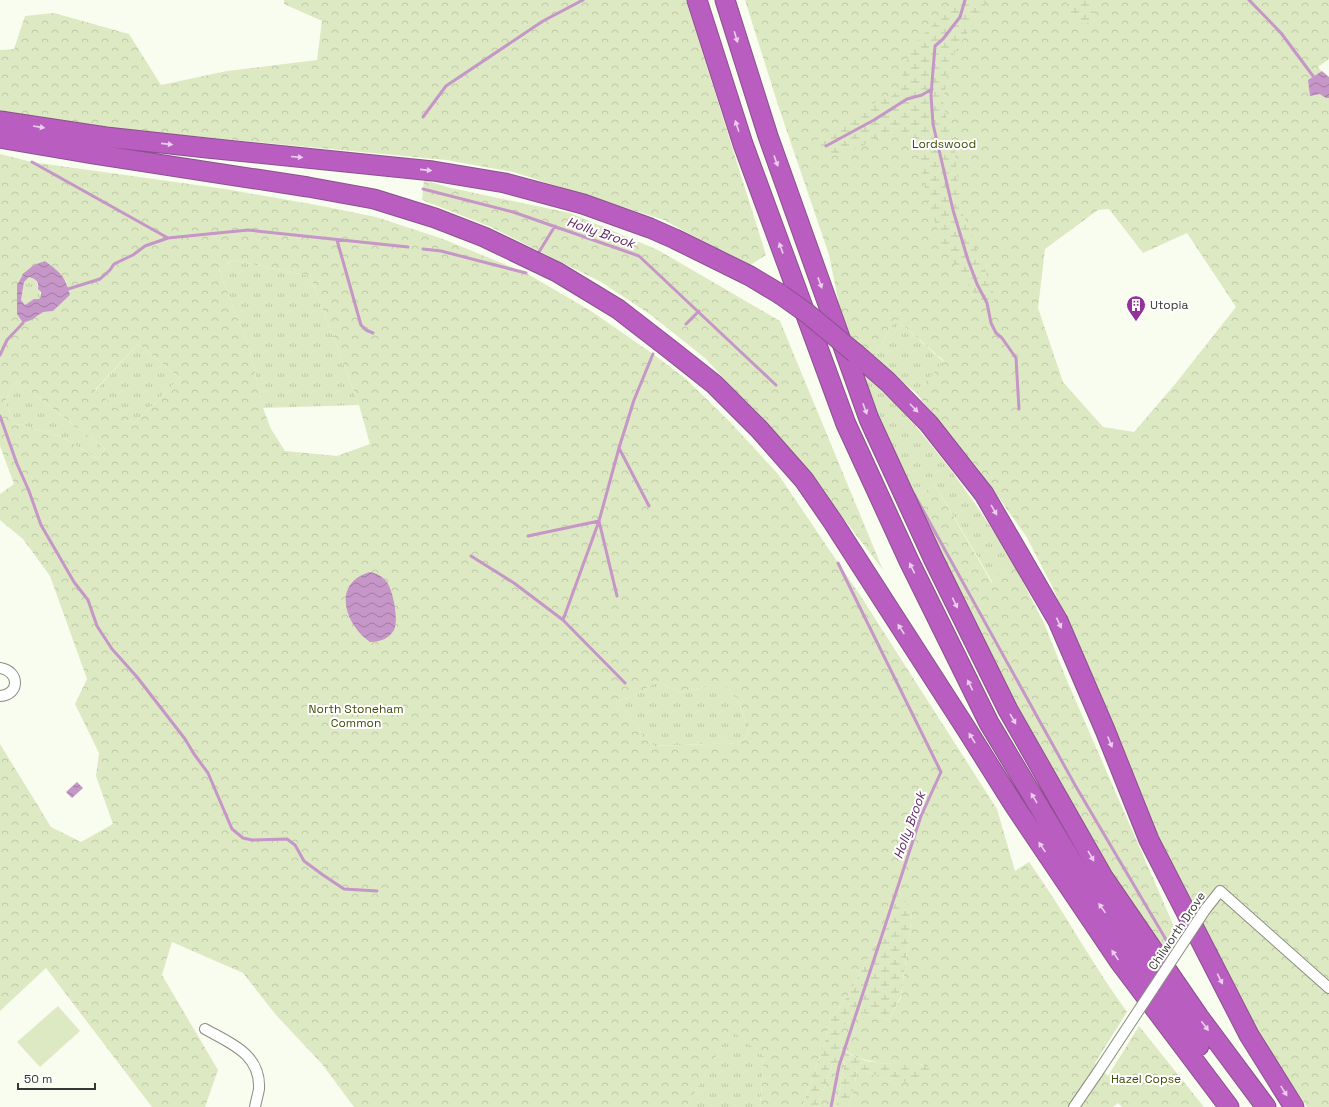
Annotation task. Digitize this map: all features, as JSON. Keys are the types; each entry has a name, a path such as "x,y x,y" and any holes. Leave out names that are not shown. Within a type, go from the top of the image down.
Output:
{"highway":[{"path":"696,0 743,144 846,424 916,576 989,723 1089,890 1243,1107"},
{"path":"725,0 768,136 869,419 934,560 1008,710 1103,877 1199,1017 1266,1107"},
{"path":"0,121 106,137 432,170 506,183 583,204 650,228 750,276 780,294 808,314 888,382 929,424 984,494 1058,620 1105,730 1149,840 1249,1035 1294,1107"},
{"path":"0,138 308,187 374,199 435,218 484,237 557,272 618,309 671,350 714,384 759,429 804,480 833,522 1014,805 1119,961 1229,1107"}],"street":[{"path":"0,668 9,671 15,682 14,687 9,694 0,696"},
{"name":"Chilworth Drove","path":"1074,1107 1205,910 1220,891 1329,988"},
{"path":"205,1029 241,1050 253,1062 257,1074 259,1089 255,1107"}],"green space":[{"path":"284,0 686,0 766,255 749,266 664,220 513,172 446,160 119,129 0,111 0,50 14,49 25,16 54,13 129,34 161,85 227,71 317,60 322,21 284,4"},
{"name":"Lordswood","path":"745,0 1329,0 1329,59 1318,67 1329,81 1329,1107 1307,1107 1267,1048 1192,912 1139,794 1053,588 1026,536 979,470 916,393 944,361 896,319 873,358 844,329 829,255 778,105","holes":["1109,209 1143,253 1187,233 1236,307 1176,383 1134,432 1103,427 1063,382 1038,308 1045,249 1098,210"]},
{"path":"951,0 988,0 950,60 943,102 950,136 954,145 960,201 963,214 993,291 994,301 982,304 942,246 936,224 929,209 917,147 908,138 898,134 880,136 862,146 839,155 821,149 817,139 826,131 854,117 869,105 892,96 900,89 900,81 911,47 937,21"},
{"path":"1064,0 1087,0 1094,13 1089,23 1078,24 1071,17 1068,5"},
{"name":"North Stoneham Common","path":"0,154 32,162 225,189 376,217 443,239 526,273 591,311 686,379 730,422 778,474 860,595 997,809 1015,871 1029,862 1127,1012 1095,1063 1108,1076 1139,1026 1204,1107 1122,1107 1118,1103 1113,1107 849,1107 855,1084 857,1068 892,1082 923,1064 879,1063 858,1058 840,1048 840,1028 863,1013 889,1020 901,997 912,914 889,906 884,929 847,997 831,1018 824,1045 802,1107 760,1107 764,1056 731,1030 686,1107 354,1107 322,1064 276,1015 243,973 172,942 162,975 218,1070 205,1107 152,1107 46,968 0,1011 0,744 51,827 81,842 113,824 96,776 99,753 75,704 87,679 50,576 23,539 0,520 0,494 14,484 0,446","holes":["232,260 310,276 359,405 370,444 337,456 285,451 271,429 263,408 250,351 219,270","45,261 66,281 70,295 53,311 17,314 17,285","138,344 180,378 134,423 95,390","17,381 105,449 98,459 60,436 14,423 5,401","656,682 681,692 705,687 726,687 737,697 749,730 747,737 738,743 655,746 642,737 638,724 619,710 616,701 632,697"]},
{"path":"424,180 451,188 570,213 658,250 780,321 883,570 794,454 705,358 651,315 601,282 491,227 422,200"},
{"path":"232,260 310,276 359,405 263,408 250,351 219,270"},
{"path":"29,277 36,280 41,296 39,299 25,305 21,300 24,281"},
{"path":"896,319 944,362 916,393 873,358"},
{"path":"138,344 180,378 134,423 95,391"},
{"path":"856,365 921,432 959,481 1011,559 993,583 935,485 914,498 894,462"},
{"path":"17,381 105,449 98,459 60,436 14,423 5,401"},
{"path":"935,485 992,583 1011,559 1044,623 1068,683 1176,931 1165,948 1108,871 977,632 914,498"},
{"path":"656,682 681,692 705,687 726,687 737,697 749,730 747,737 738,743 655,746 642,737 638,724 619,711 616,701 632,697"},
{"path":"906,901 912,914 901,996 889,1020 863,1013 840,1028 840,1048 854,1056 870,1062 918,1064 930,1068 929,1075 921,1081 892,1082 857,1068 855,1084 849,1107 836,1107 845,1061 832,1064 818,1107 802,1107 824,1045 831,1018 847,997 884,929 889,906"},
{"path":"58,1006 80,1031 40,1067 17,1042"},
{"path":"731,1029 764,1056 760,1107 686,1107"},
{"path":"845,1061 836,1107 818,1107 832,1064"}],"water":[{"path":"1322,71 1329,77 1329,98 1326,98 1320,94 1310,96 1308,80"},
{"path":"45,261 55,269 62,275 70,295 53,311 43,312 31,320 23,323 17,314 17,285 24,273 34,265","holes":["29,277 37,282 41,296 39,299 34,299 25,305 21,300 24,282"]},
{"path":"370,572 381,576 389,585 396,612 396,619 394,630 387,638 380,641 370,642 361,635 349,615 346,605 346,594 350,585 358,577"},
{"path":"77,782 83,788 72,798 66,792"}],"waterway":[{"name":"Holly Brook","path":"423,117 446,86 543,21 583,0"},
{"path":"965,0 960,17 943,39 935,46 931,95 933,124 953,210 968,260 977,284 987,303 991,323 996,333 1002,338 1016,358 1019,409"},
{"path":"1249,0 1281,33 1313,76"},
{"path":"826,146 874,120 907,99 922,95 932,89"},
{"path":"32,162 168,238"},
{"name":"Holly Brook","path":"423,189 513,212 639,256 776,385"},
{"path":"539,252 555,226"},
{"path":"68,289 100,279 114,264 133,255 145,246 168,238 248,230 408,247"},
{"path":"337,240 361,325 366,330 373,333"},
{"path":"423,249 441,251 526,273"},
{"path":"686,324 699,311"},
{"path":"0,355 7,340 23,323"},
{"path":"563,620 599,521 634,400 653,354"},
{"path":"0,416 41,525 74,582 88,600 97,626 112,649 137,677 185,739 208,773 232,829 243,838 252,840 287,839 295,845 304,861 344,889 377,891"},
{"path":"619,448 649,506"},
{"path":"914,494 1075,785 1168,943"},
{"path":"528,536 599,521 617,596"},
{"path":"471,556 514,583 563,620 625,683"},
{"name":"Holly Brook","path":"831,1107 839,1066 921,816 941,772 838,563"}],"place":[{"name":"Utopia","path":"1136,322"}],"park label":[{"name":"Hazel Copse","path":"1146,1079"}]}
